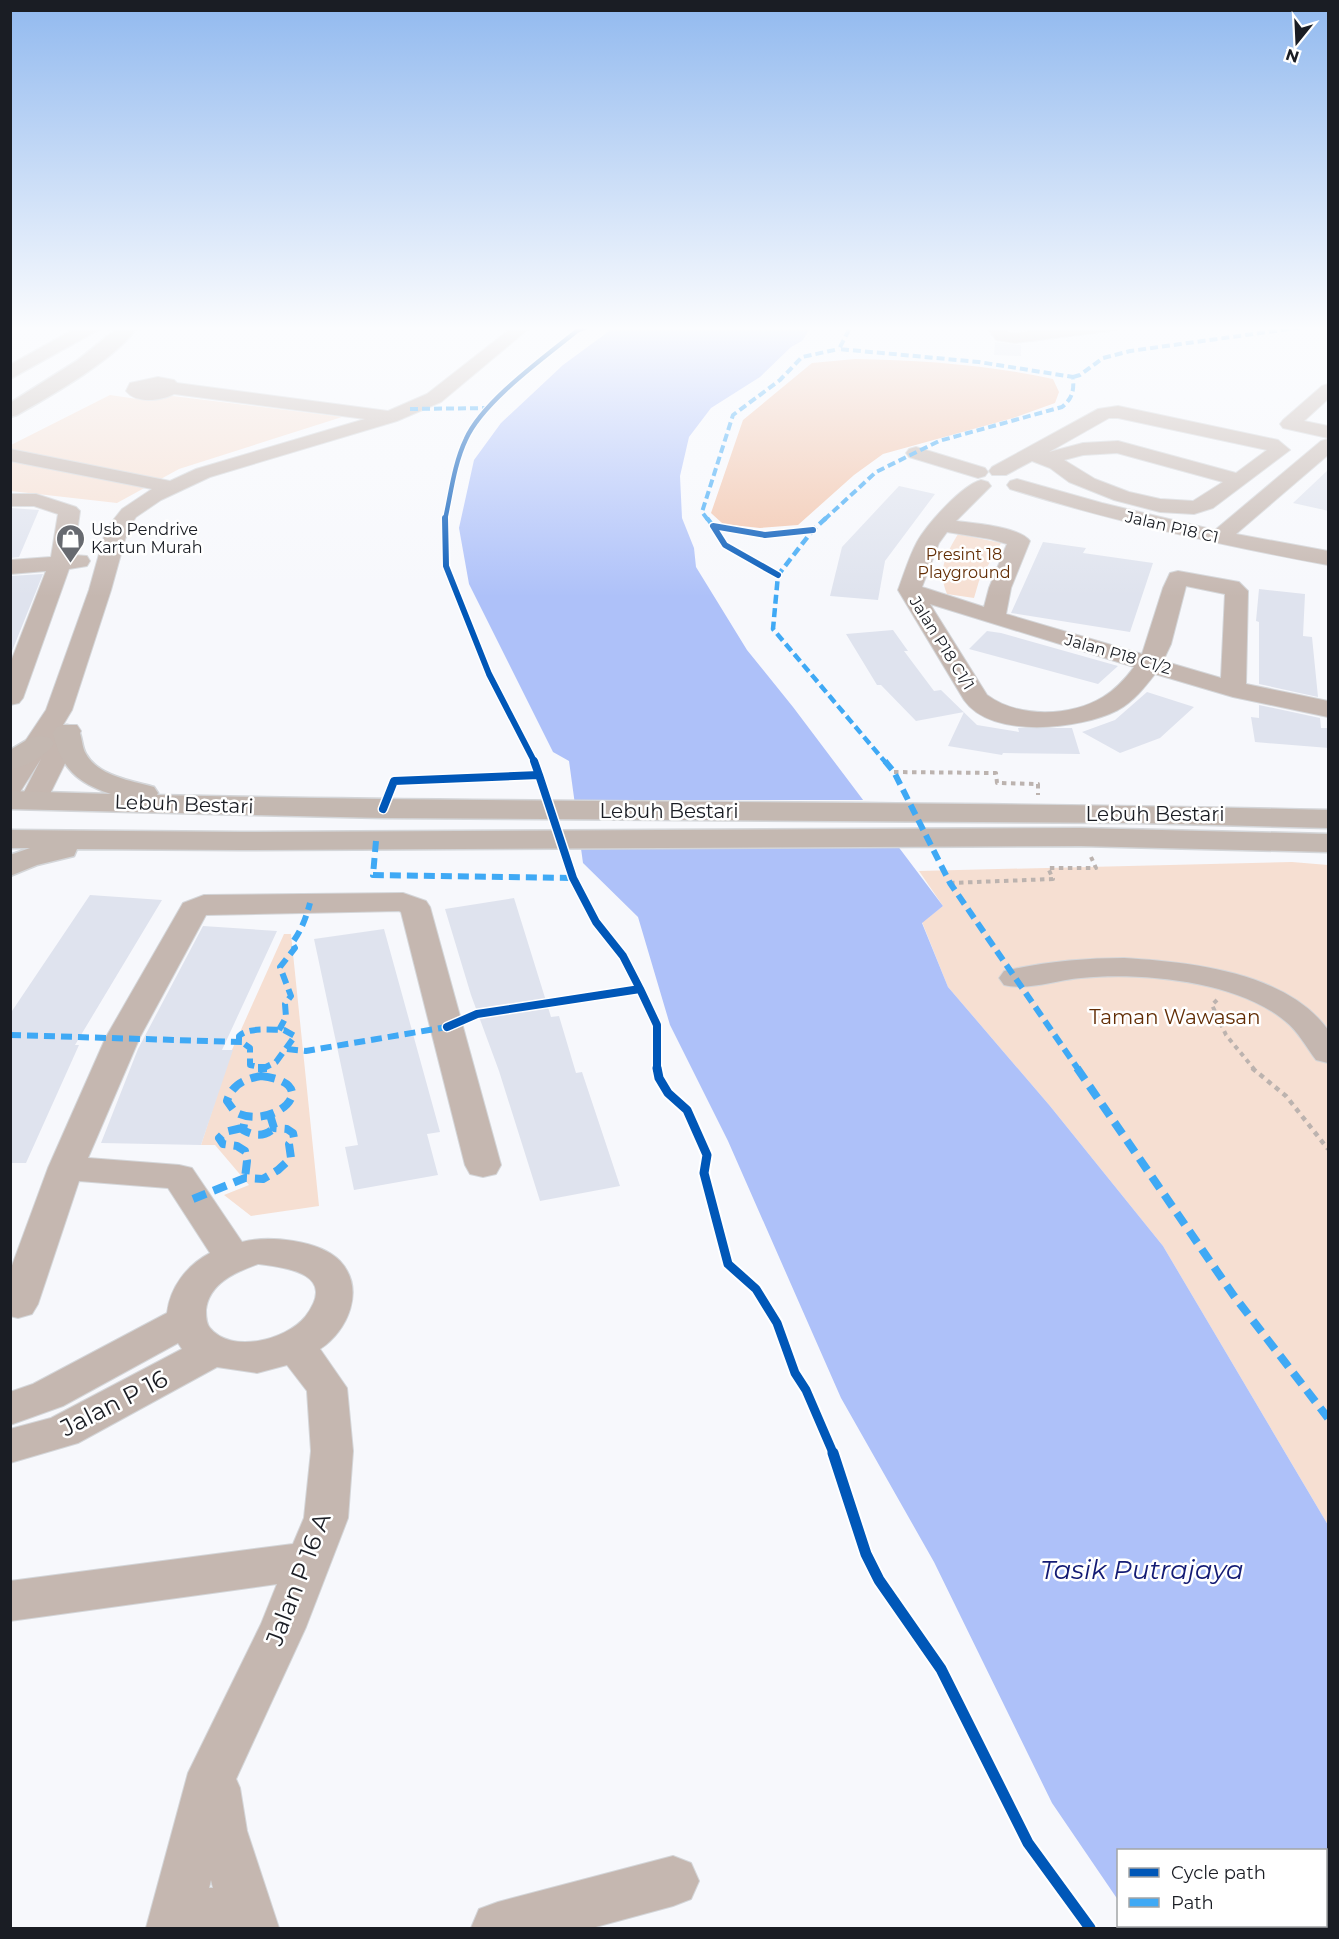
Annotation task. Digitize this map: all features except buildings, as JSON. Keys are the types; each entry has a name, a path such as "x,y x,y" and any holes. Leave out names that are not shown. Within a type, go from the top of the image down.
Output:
{"main road":[{"path":"67,733 72,755 84,770 109,783 140,792 216,805"},
{"path":"10,762 39,744"},
{"path":"10,839 18,796"},
{"name":"Lebuh Bestari","path":"18,796 216,805 426,810 1263,815 1329,819"},
{"name":"Lebuh Bestari","path":"10,839 241,842 1081,837 1329,843"},
{"path":"10,867 27,858 73,848 241,842"}],"street":[{"path":"979,479 1037,456 1099,416"},
{"path":"1037,456 1094,486 1145,502 1171,507 1198,508 1280,450 1271,444 1140,416"},
{"path":"1299,416 1290,424 1329,432"},
{"path":"18,796 67,733 88,684 116,556 121,522 129,513 171,487 214,469 390,417"},
{"path":"1094,486 1206,430"},
{"path":"1145,502 1251,440"},
{"path":"1218,538 1329,444"},
{"path":"1037,456 1083,449 1118,447 1239,480"},
{"path":"916,453 1005,488 1017,484 1019,479 1017,476 999,471"},
{"path":"10,455 171,487"},
{"path":"18,796 39,744 59,710 116,556 148,513 157,506 184,489 254,459"},
{"name":"Jalan P18 C1/1","path":"979,479 928,542 909,590 977,700 993,711 1010,716 1053,719 1071,718 1094,711 1122,696 1149,664 1159,643 1178,578 1231,588 1236,591 1233,689"},
{"name":"Jalan P18 C1","path":"1017,484 1117,515 1218,538 1329,558"},
{"path":"10,500 36,500 69,511 69,559 16,671 10,698"},
{"path":"941,525 993,533 1019,541 1000,588 993,618"},
{"path":"10,567 69,559 97,548 116,556"},
{"path":"10,558 69,559 94,566 116,556"},
{"name":"Jalan P18 C1/2","path":"909,590 993,618 1233,689 1329,709"},
{"path":"933,629 945,619 966,609"},
{"path":"18,1304 66,1168 123,1037 194,909 204,904 403,902 415,907 483,1165"},
{"path":"1015,978 1101,966 1193,975 1233,984 1272,997 1296,1012 1329,1053"},
{"path":"66,1168 178,1177 233,1258"},
{"path":"258,1251 282,1251 304,1256 322,1266 333,1281 336,1298 330,1316 316,1333 296,1347 275,1354 253,1358 232,1357 213,1351 200,1343 191,1333 186,1321 187,1303 196,1285 212,1269 233,1258 258,1251"},
{"name":"Jalan P 16","path":"10,1408 48,1395 186,1321"},
{"name":"Jalan P 16 A","path":"172,1929 213,1773 283,1627 326,1518 332,1451 327,1388 296,1347"},
{"name":"Jalan P 16","path":"10,1446 63,1431 213,1351"},
{"path":"10,1600 309,1561"},
{"path":"213,1773 221,1831 250,1925"},
{"path":"498,1929 673,1881"},
{"path":"177,1929 189,1920 207,1914 228,1914 250,1925"}],"path":[{"path":"894,772 996,773 997,783 1038,784 1040,814"},
{"path":"950,883 1053,879 1048,868 1096,868 1081,837"},
{"path":"1233,984 1212,1005 1226,1035 1250,1066 1286,1096 1329,1149"}],"green space":[{"path":"67,416 342,417 179,469 117,503 11,491 11,445"},
{"name":"Presint 18 Playground","path":"958,534 1001,543 979,581 974,598 947,594 944,586 944,563"},
{"name":"Taman Wawasan","path":"1292,862 1328,865 1328,1525 1163,1246 1050,1106 948,987 922,922 943,906 919,871"},
{"path":"284,934 291,934 319,1206 251,1216 224,1195 249,1185 215,1145 201,1145 231,1052"}],"shaded area":[{"path":"747,416 1017,416 883,454 854,475 798,525 760,528 723,524 711,513 743,420"}],"water":[{"name":"Tasik Putrajaya","path":"508,416 705,416 689,437 680,476 682,518 694,548 696,567 747,650 793,707 943,906 922,923 948,987 1050,1106 1163,1246 1328,1525 1328,1928 1138,1928 1327,1927 1327,1849 1117,1849 1117,1899 1052,1803 934,1562 841,1398 728,1141 670,1025 638,917 583,863 569,761 553,752 469,584 459,528 474,460"}],"pier":[{"path":"571,800 868,800 905,848 578,848"}],"marked path":[{"path":"713,526 702,512 733,416"},
{"path":"1028,416 939,441 876,472 813,530 778,575 773,629 894,772 950,883 1234,1296 1328,1418"},
{"path":"376,841 373,875 573,878"},
{"path":"279,1030 286,1017 285,1004 291,996 280,967 295,948 292,943 300,932 300,926 306,918 310,903"},
{"path":"287,1049 272,1065 258,1068 250,1065 250,1048 239,1040 239,1036 243,1032 250,1031 284,1030 295,1036 287,1049 306,1051 447,1027"},
{"path":"10,1035 242,1042"},
{"path":"261,1076 279,1078 289,1084 293,1092 290,1100 283,1108 259,1117 243,1116 235,1112 227,1101 231,1090 244,1081 261,1076"},
{"path":"193,1199 245,1178 263,1179 278,1170 291,1158 289,1144 294,1138 293,1133 287,1129 274,1128 270,1115"},
{"path":"244,1124 243,1130 255,1135 264,1135 274,1128"},
{"path":"242,1128 225,1132 219,1138 223,1144 237,1146 245,1151 247,1161 245,1178"}],"cycle path":[{"path":"482,416 467,436 458,458 444,524 446,566 489,674 530,750 539,775"},
{"path":"778,575 725,545 713,526 765,535 813,530"},
{"path":"383,809 394,781 539,775 573,878 596,922 623,956 640,989"},
{"path":"447,1027 477,1014 640,989 657,1025 656,1064 659,1078 668,1093 687,1110 707,1155 704,1173 728,1264 756,1289 777,1323 795,1373 806,1390 841,1472 866,1554 879,1580 941,1669 1028,1843 1090,1928"}],"place":[{"name":"Usb Pendrive Kartun Murah","path":"70,564"}]}
